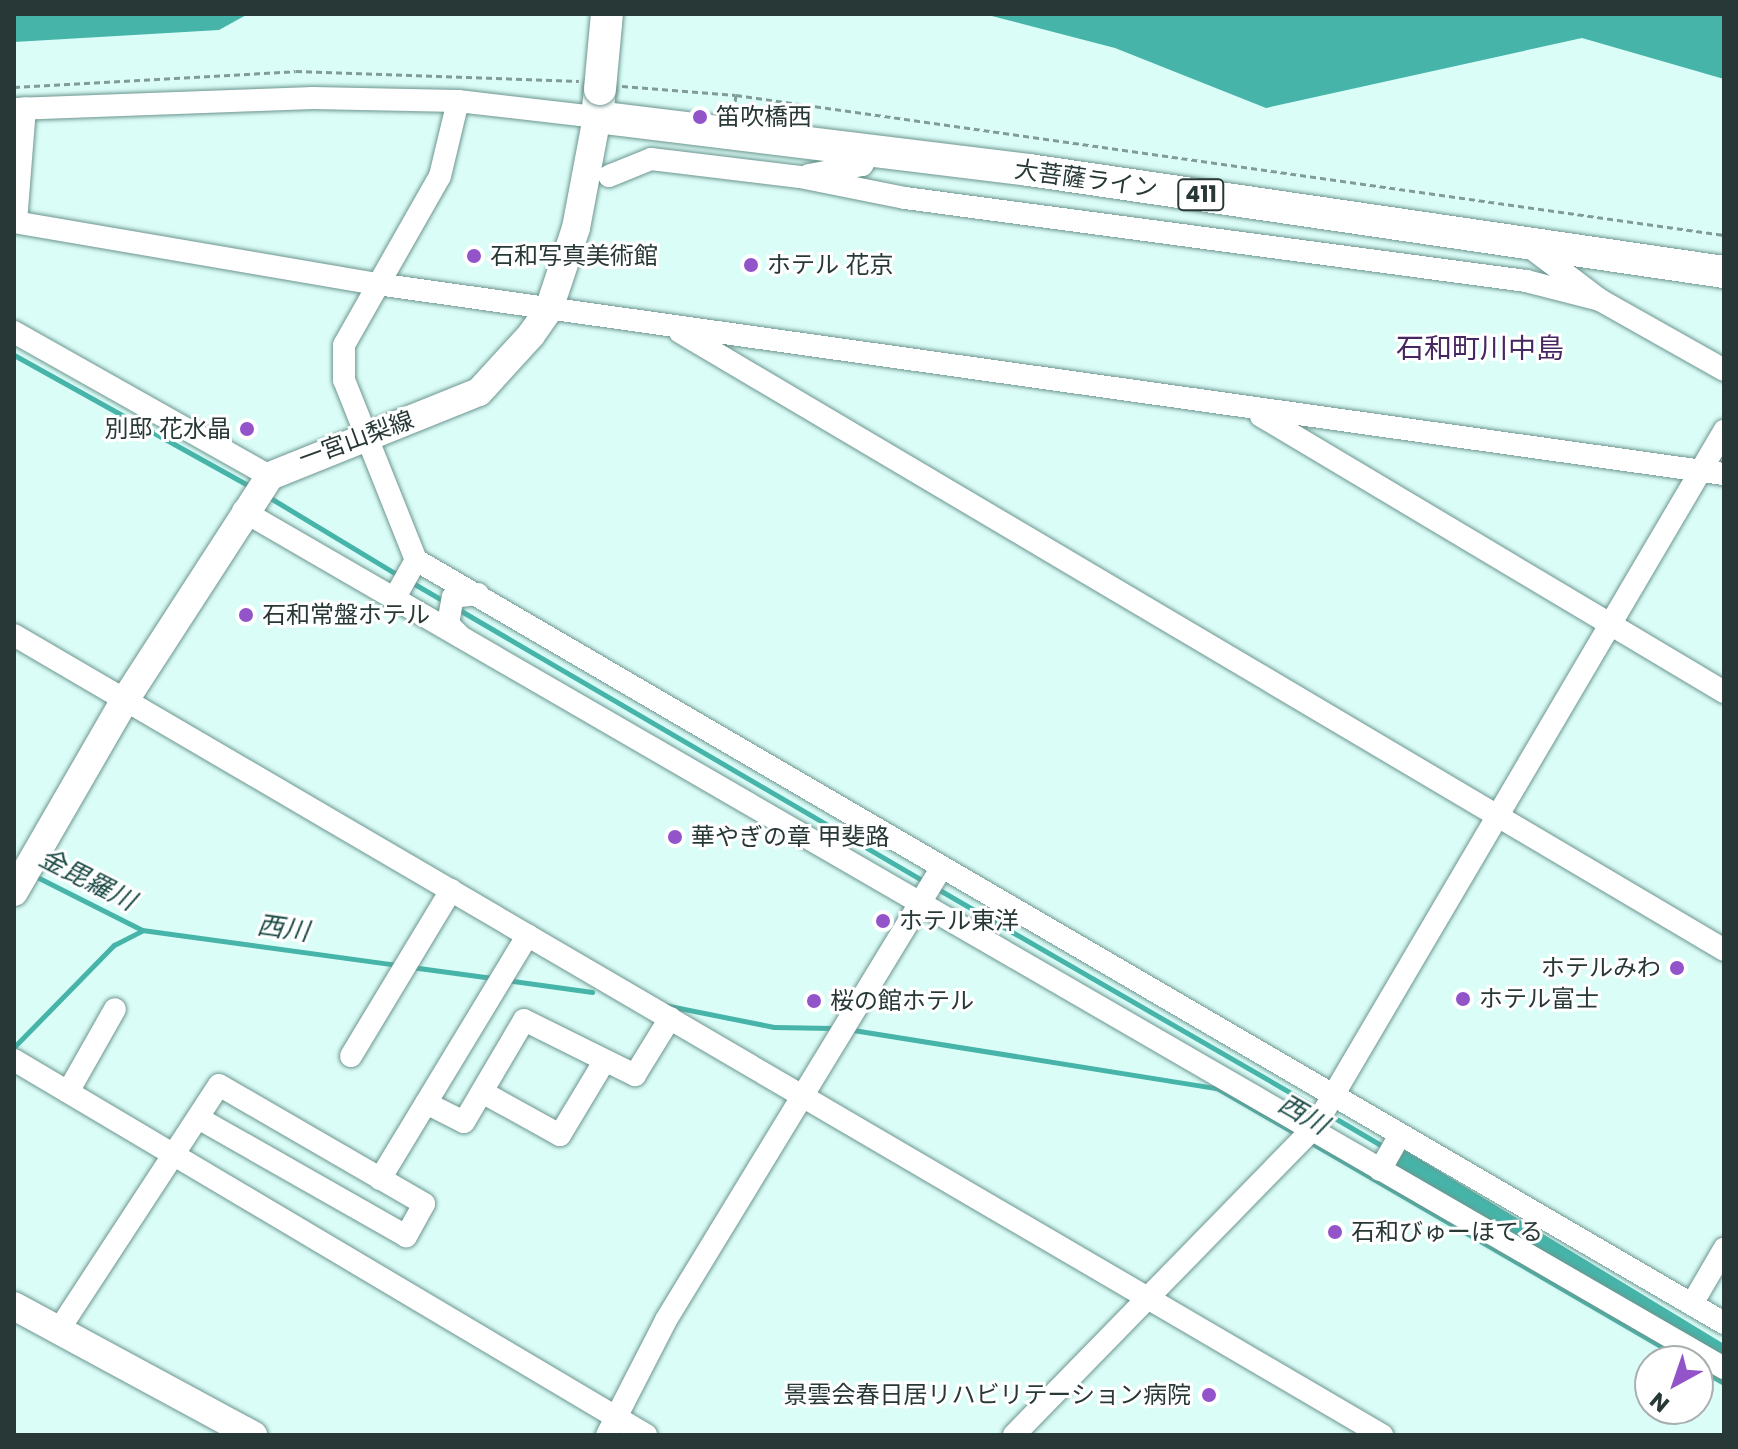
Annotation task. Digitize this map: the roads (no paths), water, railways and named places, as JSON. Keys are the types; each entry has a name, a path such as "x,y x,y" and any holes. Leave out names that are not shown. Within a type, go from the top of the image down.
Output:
{"highway":[{"path":"601,94 607,14"},
{"name":"大菩薩ライン","path":"601,94 871,150 1530,247 1724,272"}],"main road":[{"name":"一宮山梨線","path":"255,494 368,436 479,392 549,309 576,228 601,94"},
{"path":"22,878 125,700 255,494"},
{"path":"14,1306 60,1328 253,1435"}],"street":[{"path":"601,94 458,101 181,97 20,108 15,222 377,284 1256,413 1724,474"},
{"path":"405,580 368,436 344,380 344,345 440,176 458,101"},
{"path":"800,177 862,165 871,150"},
{"path":"609,176 651,159 800,177 905,198 1526,281 1600,300"},
{"path":"1530,247 1600,300 1724,370"},
{"path":"669,325 1724,950"},
{"path":"14,332 255,494 405,580 460,637 920,902 1315,1123 1398,1139 1724,1323"},
{"path":"1256,413 1724,692"},
{"path":"1014,1435 1150,1298 1315,1123 1724,431"},
{"path":"405,580 478,594 942,867 1382,1167 1724,1368"},
{"path":"460,637 448,624 453,597 478,594"},
{"path":"14,635 1382,1435"},
{"path":"610,1426 942,867"},
{"path":"351,1056 451,890"},
{"path":"380,1179 528,935"},
{"path":"68,1092 115,1009"},
{"path":"426,1103 464,1122 524,1020 635,1075 670,1018"},
{"path":"14,1060 175,1156 610,1426 646,1435"},
{"path":"482,1092 560,1135 605,1060"},
{"path":"60,1328 219,1085 424,1204 406,1236 198,1118"},
{"path":"1382,1167 1398,1139"},
{"path":"1692,1304 1724,1249"}],"water":[{"path":"14,14 248,14 219,30 14,42"},
{"path":"984,14 1724,14 1724,79 1582,38 1266,108 1115,48"},
{"path":"1398,1146 1724,1344 1724,1364 1714,1358 1714,1345 1692,1345 1388,1165"}],"waterway":[{"path":"14,355 251,487"},
{"path":"267,496 398,575"},
{"path":"411,582 447,603"},
{"path":"456,608 927,883"},
{"name":"西川","path":"35,876 142,930 397,965"},
{"path":"936,888 1319,1109"},
{"name":"西川","path":"14,1047 114,945 141,931"},
{"name":"西川","path":"411,967 492,978"},
{"name":"西川","path":"506,980 592,992"},
{"name":"西川","path":"664,1005 774,1027 832,1028"},
{"name":"西川","path":"853,1030 1217,1088 1298,1135"},
{"path":"1328,1114 1384,1147"},
{"name":"西川","path":"1310,1142 1659,1345"},
{"name":"西川","path":"1714,1377 1724,1383"}],"place":[{"name":"笛吹橋西","path":"700,117"},
{"name":"石和写真美術館","path":"474,256"},
{"name":"ホテル 花京","path":"751,265"},
{"name":"別邸 花水晶","path":"247,429"},
{"name":"石和常盤ホテル","path":"246,615"},
{"name":"華やぎの章 甲斐路","path":"675,837"},
{"name":"ホテル東洋","path":"883,921"},
{"name":"ホテルみわ","path":"1677,968"},
{"name":"ホテル富士","path":"1463,999"},
{"name":"桜の館ホテル","path":"814,1001"},
{"name":"石和びゅーほてる","path":"1335,1232"},
{"name":"景雲会春日居リハビリテーション病院","path":"1209,1395"}],"district":[{"name":"石和町川中島","path":"1480,349"}],"water label":[{"name":"金毘羅川","path":"87,880"}]}
